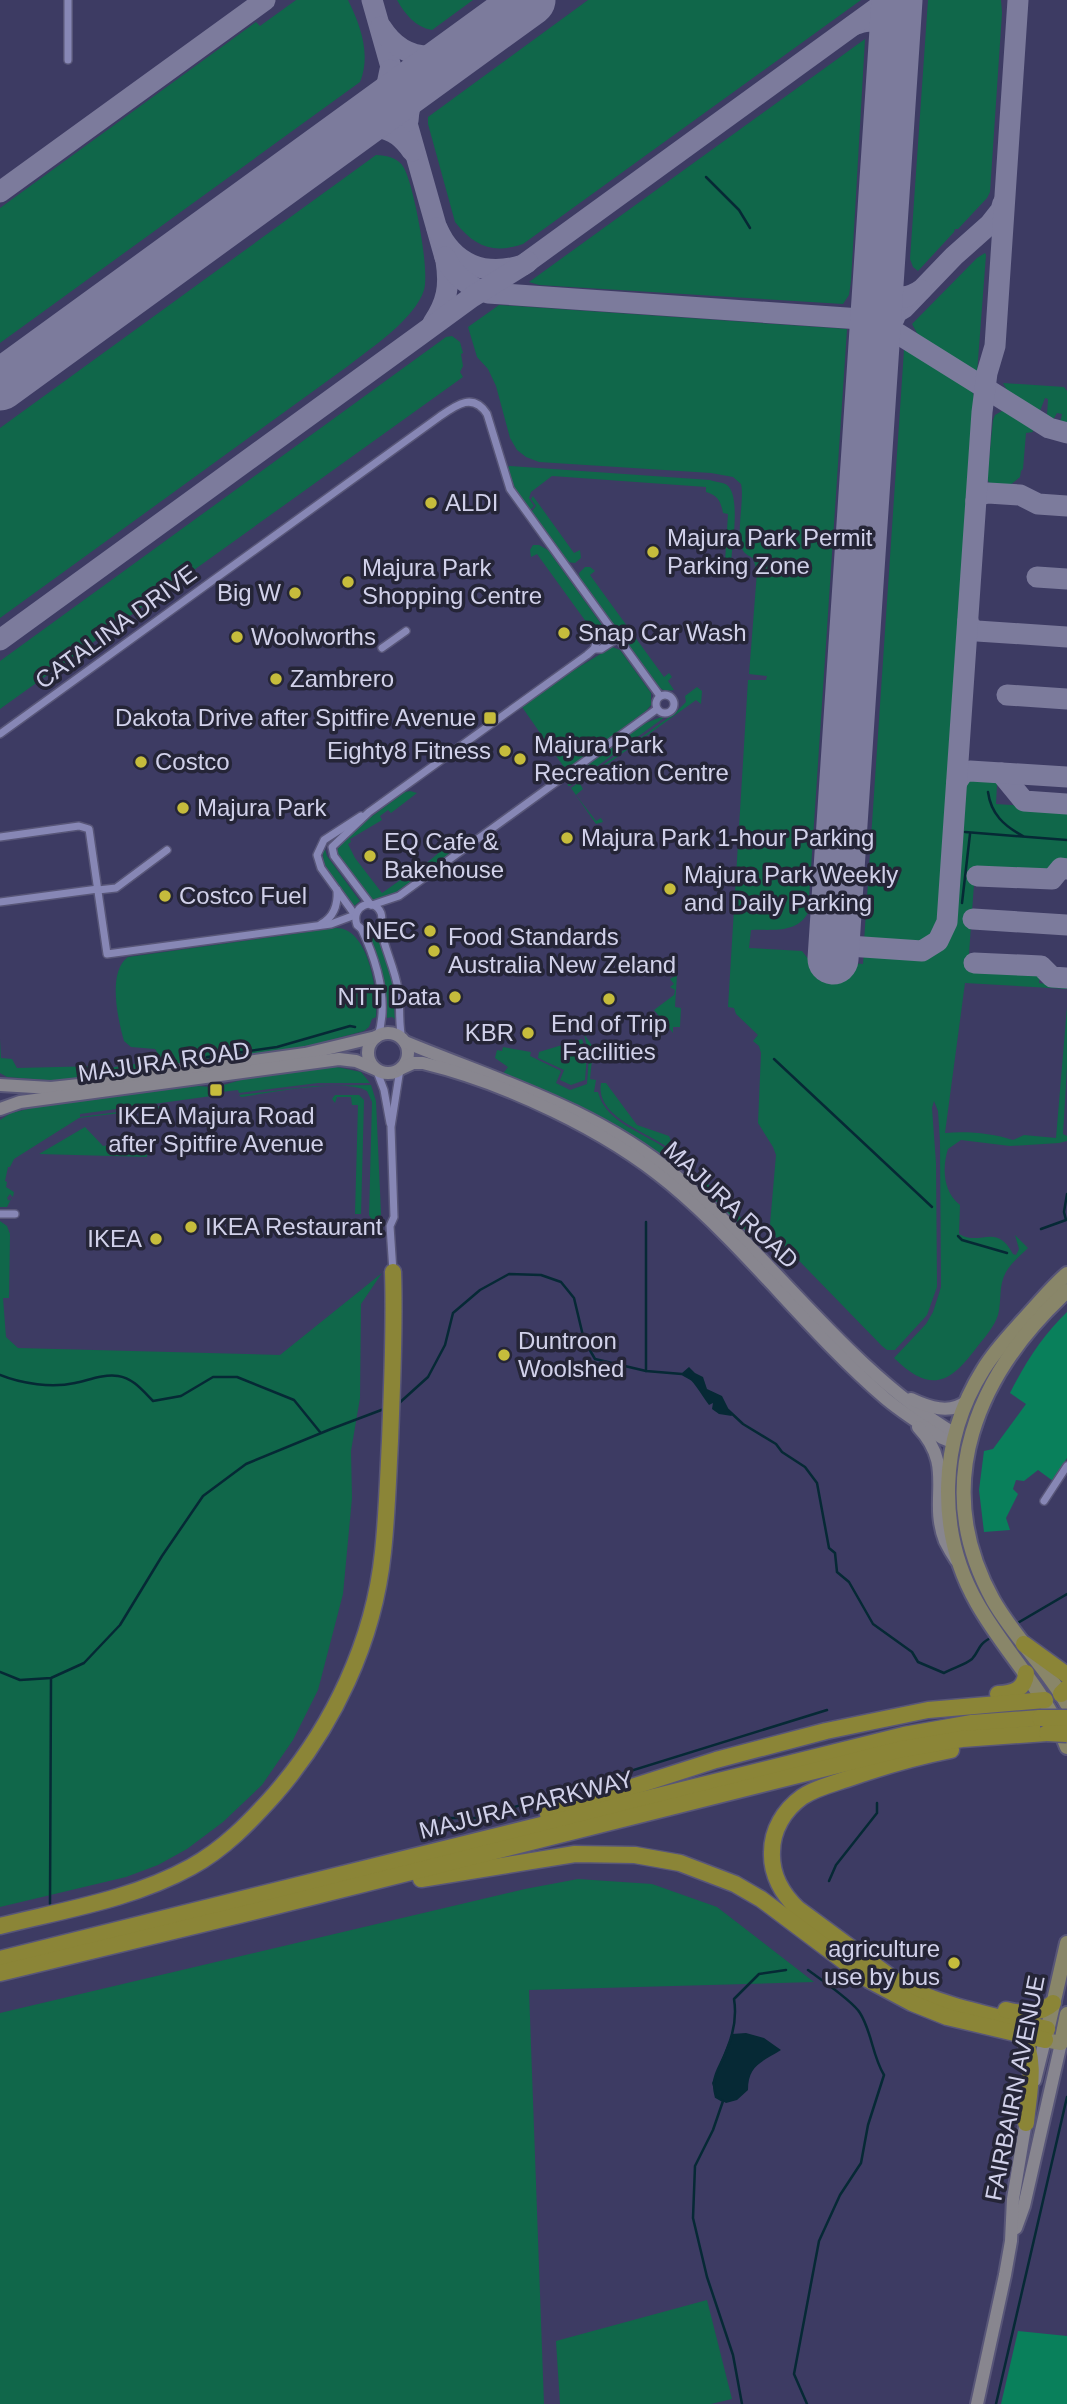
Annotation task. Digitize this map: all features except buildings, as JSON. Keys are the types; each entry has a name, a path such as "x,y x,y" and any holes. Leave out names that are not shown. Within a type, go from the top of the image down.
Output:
{"highway":[{"path":"0,1926 133,1892 177,1874 226,1843 251,1820 288,1779 322,1729 352,1671 377,1592 383,1552 395,1335 393,1272"},
{"path":"1019,1645 1067,1675"},
{"path":"928,1710 958,1699 1014,1692 1024,1684 1026,1673"},
{"path":"490,1837 513,1825 716,1760 814,1734 928,1710 1061,1699"},
{"name":"MAJURA PARKWAY","path":"0,1959 904,1735 972,1723 1056,1727"},
{"path":"1054,2036 918,1993 876,1968 791,1902 779,1885 773,1866 772,1847 778,1824 786,1811 801,1797 843,1780 939,1752 1016,1741 1056,1727"},
{"name":"MAJURA PARKWAY","path":"0,1973 247,1914 902,1749 962,1738 1056,1727"},
{"path":"339,1889 369,1890 434,1876 575,1854 604,1853 655,1858 710,1873 744,1889 811,1935 869,1980 912,2003 947,2017 1021,2035 1054,2036"},
{"path":"918,1993 950,1997 1016,2013 1042,2010 1053,2003"},
{"path":"1021,2035 1027,2048 1030,2067 1026,2123"}],"main road":[{"path":"390,1033 403,1040 408,1056 401,1069 388,1073 376,1069 370,1061 370,1044 377,1036 390,1033"},
{"name":"MAJURA ROAD","path":"0,1085 79,1085 306,1054 377,1036"},
{"name":"MAJURA ROAD","path":"403,1040 566,1107 600,1124 644,1152 720,1216 890,1395"},
{"name":"MAJURA ROAD","path":"0,1109 20,1102 340,1059 356,1061 376,1069"},
{"name":"MAJURA ROAD","path":"401,1069 421,1063 493,1086 569,1119 615,1144 651,1169 700,1211 890,1395 942,1438 954,1438"},
{"path":"961,1569 949,1517 948,1489 954,1438 967,1401 984,1368 999,1348 1067,1274"},
{"path":"995,1617 968,1529 965,1497 968,1445 978,1411 992,1382 1067,1291"},
{"path":"890,1395 933,1407 953,1408 967,1401"},
{"path":"890,1395 919,1428 936,1454 940,1465 943,1535 977,1602 995,1617 1061,1699 1056,1727 1067,1746"},
{"path":"954,1438 968,1445"},
{"path":"1019,1645 1026,1673 1061,1699"},
{"name":"FAIRBAIRN AVENUE","path":"977,2404 1011,2241 1024,2206 1054,2036 1053,2003 1067,1943"},
{"name":"FAIRBAIRN AVENUE","path":"1011,2241 1013,2199 1026,2123 1054,2036 1067,2014"}],"street":[{"path":"68,0 68,60"},
{"name":"CATALINA DRIVE","path":"0,734 457,404 469,401 478,404 487,414 510,489 612,630"},
{"path":"377,1036 382,1018 381,991 361,930 355,923 355,915 319,865 318,849 324,840 369,812 594,649 596,643 612,630 660,696"},
{"path":"382,648 406,631"},
{"path":"594,649 601,649 618,638"},
{"path":"660,696 670,696 674,705 667,713 657,709 656,702 660,696"},
{"path":"0,836 85,827 90,832 107,954 331,923 355,915 362,906 398,896 657,709"},
{"path":"369,812 331,851 372,905 381,912 381,928 399,995 399,1024 403,1040"},
{"path":"0,902 116,888 167,850"},
{"path":"317,925 333,913 337,889"},
{"path":"331,923 374,931 398,896"},
{"path":"376,1069 384,1090 391,1127 394,1219 390,1226 393,1272"},
{"path":"391,1127 401,1069"},
{"path":"0,1214 15,1213"},
{"path":"1044,1501 1067,1466"}],"green space":[{"path":"296,0 348,0 363,41 365,61 360,82 0,343 0,208 256,22 260,26"},
{"path":"397,0 473,0 432,30 411,19"},
{"path":"588,0 861,0 523,244 494,248 477,243 455,222 428,117"},
{"path":"928,0 1001,0 1002,13 990,192 918,271 910,259"},
{"path":"865,39 851,281 849,295 843,304 539,285 529,282"},
{"path":"376,155 392,158 402,165 416,210 425,280 424,290 412,312 348,366 0,618 0,428"},
{"path":"985,253 977,373 918,335 912,324"},
{"path":"499,305 847,329 808,913 803,920 790,927 751,930 749,948 802,951 809,960 863,964 864,951 913,955 933,949 950,929 961,797 967,779 994,780 997,784 996,804 1067,809 1067,864 1056,865 1051,873 975,870 968,968 1040,973 1039,983 1067,986 1067,989 965,983 945,1133 979,1133 1013,1140 1024,1135 1056,1138 1067,1007 1063,1134 1067,1136 1067,1141 1010,1146 961,1140 948,1149 945,1179 954,1200 960,1205 959,1234 974,1238 1000,1239 1016,1255 1019,1249 1015,1235 1028,1248 1006,1272 998,1315 992,1328 957,1370 939,1380 918,1376 894,1358 926,1324 941,1287 940,1142 938,1111 934,1101 932,1108 936,1163 937,1287 927,1315 895,1350 887,1350 882,1346 775,1236 770,1224 776,1155 758,1123 761,1053 759,1046 753,1041 758,1035 736,1014 734,1008 728,1007 748,680 766,680 767,676 749,674 757,572 753,558 744,553 741,547 741,484 733,477 711,473 539,462 526,457 517,450 510,438 496,386 488,369 477,357 468,327"},
{"path":"452,336 460,342 463,353 460,372 463,377 0,709 0,661 446,337"},
{"path":"909,349 963,382 973,393 977,409 950,795 953,798 946,913 934,938 916,947 864,942 904,350"},
{"path":"1003,383 1064,387 1067,391 1067,424 1060,423 1062,414 1057,413 1053,420 1047,416 1048,399 1045,398 1040,411 1007,390"},
{"path":"1002,411 1021,417 1029,423 1033,432 1026,433 1020,477 1009,486 990,484 987,479 993,420 995,415"},
{"path":"506,467 710,480 725,484 731,491 735,510 731,563 725,562 728,514 723,513 718,499 706,492 706,487 552,476 531,492 529,498 534,506 530,510 511,485"},
{"path":"533,496 574,553 580,550 581,558 575,563 567,562 531,512 536,506 531,499"},
{"path":"533,545 548,550 602,625 602,632 598,636 588,635 592,630 537,554 531,557 530,550"},
{"path":"585,567 595,571 590,575 664,677 669,673 672,677 668,681 674,690 665,691 657,686 580,579 579,573"},
{"path":"612,647 620,650 651,693 651,705 566,770 522,707"},
{"path":"697,687 702,691 701,704 696,700 580,784 583,789 576,795 596,821 601,818 603,822 596,824 571,788 675,713 686,702 685,696"},
{"path":"669,714 568,786 567,781 571,777 643,724"},
{"path":"410,791 417,793 391,813 388,810 380,816 382,820 350,839 348,844 355,858 382,893 413,871 415,873 449,844 454,850 388,898 373,901 338,855 337,848 360,825"},
{"path":"324,846 327,856 360,901 354,906 327,871"},
{"path":"336,928 347,931 356,938 369,963 376,1017 364,1031 297,1049 171,1066 165,1064 155,1049 131,1047 124,1041 117,1009 116,985 122,964 128,957"},
{"path":"378,935 392,980 395,1019 387,1018 385,985 370,938"},
{"path":"677,975 675,1007 681,1008 680,1027 673,1027 673,1033 654,1010 674,995 675,990 670,987 674,984 670,979"},
{"path":"584,1034 601,1061 592,1060 590,1079 596,1080 594,1092 598,1092 602,1103 618,1120 669,1151 666,1161 587,1113 502,1075 508,1067 495,1058 497,1050 502,1051 503,1047 531,1052 530,1056 561,1071 556,1083 570,1090 587,1084 589,1055"},
{"path":"0,1039 1,1058 12,1059 17,1068 100,1066 101,1069 149,1062 156,1068 60,1081 7,1077 0,1073"},
{"path":"582,1039 587,1054 585,1080 571,1085 560,1080 564,1070 538,1058 539,1052"},
{"path":"337,1067 361,1072 370,1083 318,1083 239,1093 238,1090 221,1092 220,1086 248,1078"},
{"path":"601,1083 606,1083 637,1125 669,1136 672,1143 670,1149 614,1114 601,1095"},
{"path":"371,1085 376,1101 381,1214 378,1223 373,1222 369,1215 372,1102 367,1091 357,1087 325,1086 241,1097 239,1095 314,1086"},
{"path":"197,1086 212,1087 213,1091 219,1090 219,1095 80,1114 80,1117 163,1106 79,1118 14,1159 8,1167 5,1181 6,1187 14,1192 13,1197 10,1194 7,1198 9,1201 12,1197 7,1207 0,1207 0,1120 11,1113"},
{"path":"335,1095 359,1095 364,1100 361,1214 355,1214 358,1105 352,1105 351,1097 337,1097 335,1103 332,1099"},
{"path":"85,1127 103,1146 144,1141 148,1145 147,1157 39,1154"},
{"path":"698,1175 760,1237 751,1240 700,1190"},
{"path":"0,1221 7,1226 10,1234 9,1298 3,1298 6,1337 18,1348 280,1355 382,1273 361,1304 360,1398 351,1451 352,1498 343,1594 318,1690 293,1740 262,1785 223,1822 187,1849 158,1865 126,1877 0,1907"},
{"path":"1067,1312 1067,1458 1053,1481 1038,1470 1024,1481 1016,1480 1013,1489 1018,1494 1006,1518 1010,1530 984,1532 979,1490 984,1451 993,1449 1026,1404 1010,1393 1035,1350"},
{"path":"578,1879 652,1884 717,1907 814,1982 529,1990 544,2404 0,2404 0,2013 525,1889"},
{"path":"707,2300 732,2399 711,2404 560,2404 556,2341"},
{"path":"1018,2331 1067,2336 1067,2404 1001,2404"}],"water":[{"path":"689,1367 703,1377 707,1389 722,1396 732,1416 719,1414 712,1409 713,1403 709,1405 682,1373"},
{"path":"746,2033 764,2038 781,2050 757,2065 750,2075 748,2090 737,2100 726,2103 716,2097 712,2083 732,2034"}],"waterway":[{"path":"706,177 739,210 750,228"},
{"path":"988,792 992,807 1000,818 1023,836"},
{"path":"965,832 1067,840"},
{"path":"962,903 970,834"},
{"path":"207,1057 277,1047 350,1026 355,1027"},
{"path":"774,1059 932,1207"},
{"path":"169,1062 176,1061"},
{"path":"1041,1229 1066,1220 1064,1212 1067,1194"},
{"path":"646,1222 646,1371"},
{"path":"958,1236 962,1240 1007,1253"},
{"path":"397,1405 428,1377 445,1345 453,1313 480,1290 509,1274 541,1275 561,1282 574,1298 584,1340 595,1359 646,1371 682,1374 691,1379"},
{"path":"0,1375 27,1383 47,1385 118,1376 133,1382 153,1401 181,1396 213,1377 237,1377 294,1400 320,1432"},
{"path":"0,1672 20,1680 51,1678 84,1663 120,1625 203,1496 246,1464 384,1409"},
{"path":"728,1410 743,1424 776,1444 782,1452 805,1467 817,1483 829,1548 835,1553 837,1572 849,1582 873,1624 912,1652 918,1662 944,1673 972,1659 981,1645 992,1637"},
{"path":"1016,1624 1067,1594"},
{"path":"50,1904 51,1679"},
{"path":"430,1831 439,1818 479,1818 827,1710"},
{"path":"829,1881 836,1865 877,1813 877,1803"},
{"path":"742,2404 733,2355 707,2277 693,2218 695,2166 713,2130 723,2101 716,2097 714,2083 733,2030 734,1999 759,1974 786,1970"},
{"path":"807,2404 794,2374 819,2241 840,2195 861,2163 868,2125 884,2075 860,2013 844,1996 808,1970"},
{"path":"996,2404 1067,2097"}],"taxiway":[{"path":"0,192 265,0"},
{"path":"372,0 446,261 446,294 433,323"},
{"path":"437,228 452,251 472,265 496,269 523,265 888,0"},
{"path":"834,945 922,951 938,941 947,922 982,412 987,373 995,346 1018,0"},
{"path":"854,25 871,21 878,23 890,38 893,55"},
{"path":"381,27 390,39 410,53 433,56 470,44"},
{"path":"408,121 410,106 416,93 435,69"},
{"path":"365,120 384,99 390,70"},
{"path":"340,139 360,130 379,128 396,134 412,151"},
{"path":"445,257 462,280 488,293 875,320 889,317 904,308 954,256 990,224 1003,203"},
{"path":"0,640 472,297 528,262"},
{"path":"879,263 883,280 891,293 903,297 921,290"},
{"path":"872,369 877,342 895,317"},
{"path":"871,319 1049,428 1067,433"},
{"path":"976,501 979,495 988,493 1020,495 1038,504 1067,506"},
{"path":"1037,577 1067,579"},
{"path":"968,621 970,627 977,631 1067,637"},
{"path":"1007,695 1067,699"},
{"path":"957,782 963,773 970,771 1067,777"},
{"path":"1001,773 1024,801 1067,804"},
{"path":"977,876 1052,879 1061,868 1067,869"},
{"path":"973,919 1067,925"},
{"path":"974,963 1041,966 1052,977 1067,978"}],"runway":[{"path":"0,385 530,0"},
{"path":"833,959 897,0"}],"place":[{"name":"ALDI","path":"431,503"},
{"name":"Majura Park Permit Parking Zone","path":"653,552"},
{"name":"Majura Park Shopping Centre","path":"348,582"},
{"name":"Big W","path":"295,593"},
{"name":"Snap Car Wash","path":"564,633"},
{"name":"Woolworths","path":"237,637"},
{"name":"Zambrero","path":"276,679"},
{"name":"Dakota Drive after Spitfire Avenue","path":"490,718"},
{"name":"Eighty8 Fitness","path":"505,751"},
{"name":"Majura Park Recreation Centre","path":"520,759"},
{"name":"Costco","path":"141,762"},
{"name":"Majura Park","path":"183,808"},
{"name":"Majura Park 1-hour Parking","path":"567,838"},
{"name":"EQ Cafe & Bakehouse","path":"370,856"},
{"name":"Majura Park Weekly and Daily Parking","path":"670,889"},
{"name":"Costco Fuel","path":"165,896"},
{"name":"NEC","path":"430,931"},
{"name":"Food Standards Australia New Zeland","path":"434,951"},
{"name":"NTT Data","path":"455,997"},
{"name":"End of Trip Facilities","path":"609,999"},
{"name":"KBR","path":"528,1033"},
{"name":"IKEA Majura Road after Spitfire Avenue","path":"216,1090"},
{"name":"IKEA Restaurant","path":"191,1227"},
{"name":"IKEA","path":"156,1239"},
{"name":"Duntroon Woolshed","path":"504,1355"},
{"name":"agriculture use by bus","path":"954,1963"}]}
